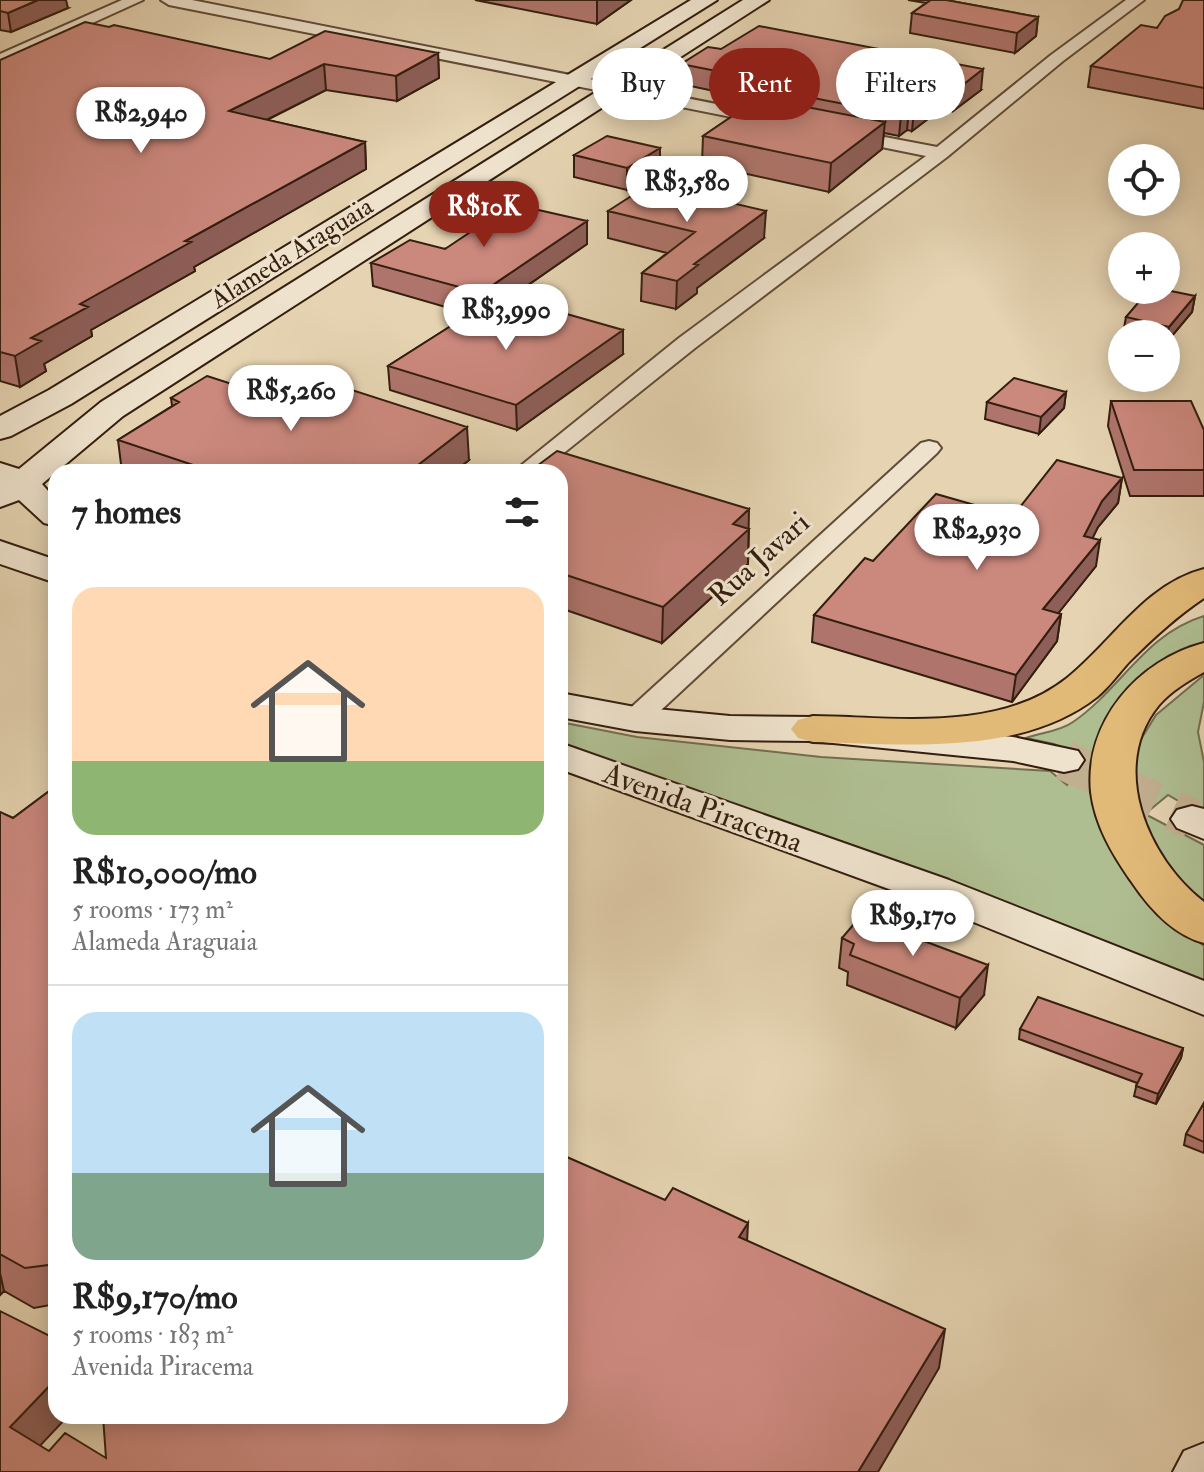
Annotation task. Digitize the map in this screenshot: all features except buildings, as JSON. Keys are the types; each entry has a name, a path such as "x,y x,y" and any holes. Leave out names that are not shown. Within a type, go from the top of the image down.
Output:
{"highway":[{"path":"813,729 978,727 1035,717 1080,689 1144,627 1192,587 1204,581"},
{"path":"1144,627 1204,606"},
{"path":"1204,656 1158,683 1139,701 1126,721 1113,757 1115,807 1127,839 1162,889 1204,927"}],"street":[{"path":"0,60 135,0"},
{"path":"169,0 561,87 592,89"},
{"name":"Alameda Araguaia","path":"0,429 60,397 706,0"},
{"name":"Alameda Araguaia","path":"685,48 758,0"},
{"path":"535,464 687,343 941,153 1057,58 1136,0"},
{"path":"636,44 651,48"},
{"path":"693,105 792,124"},
{"name":"Alameda Araguaia","path":"8,485 112,409 592,106"},
{"path":"837,133 941,153"},
{"path":"263,272 294,269 308,276 312,283"},
{"name":"Rua Javari","path":"635,719 929,448"},
{"path":"8,485 48,510"},
{"name":"Avenida Piracema","path":"568,706 635,719 730,728 813,729 1013,749 1064,760"},
{"name":"Avenida Piracema","path":"568,758 934,890 1204,999"}],"green space":[{"path":"1204,616 1204,649 1110,728 1170,919 1204,946 1204,989 1127,950 1056,922 568,747 568,724 637,737 821,757 1050,771 1067,785 1085,756 1054,744 1026,738 1057,730 1073,722 1090,709 1149,649 1183,624"},
{"path":"1204,675 1204,702 1198,732 1204,762 1204,816 1168,795 1145,814 1204,845 1204,911 1170,877 1133,799 1133,772 1138,744 1156,715"}],"tunnel":[{"path":"1064,760 1192,819"}]}
